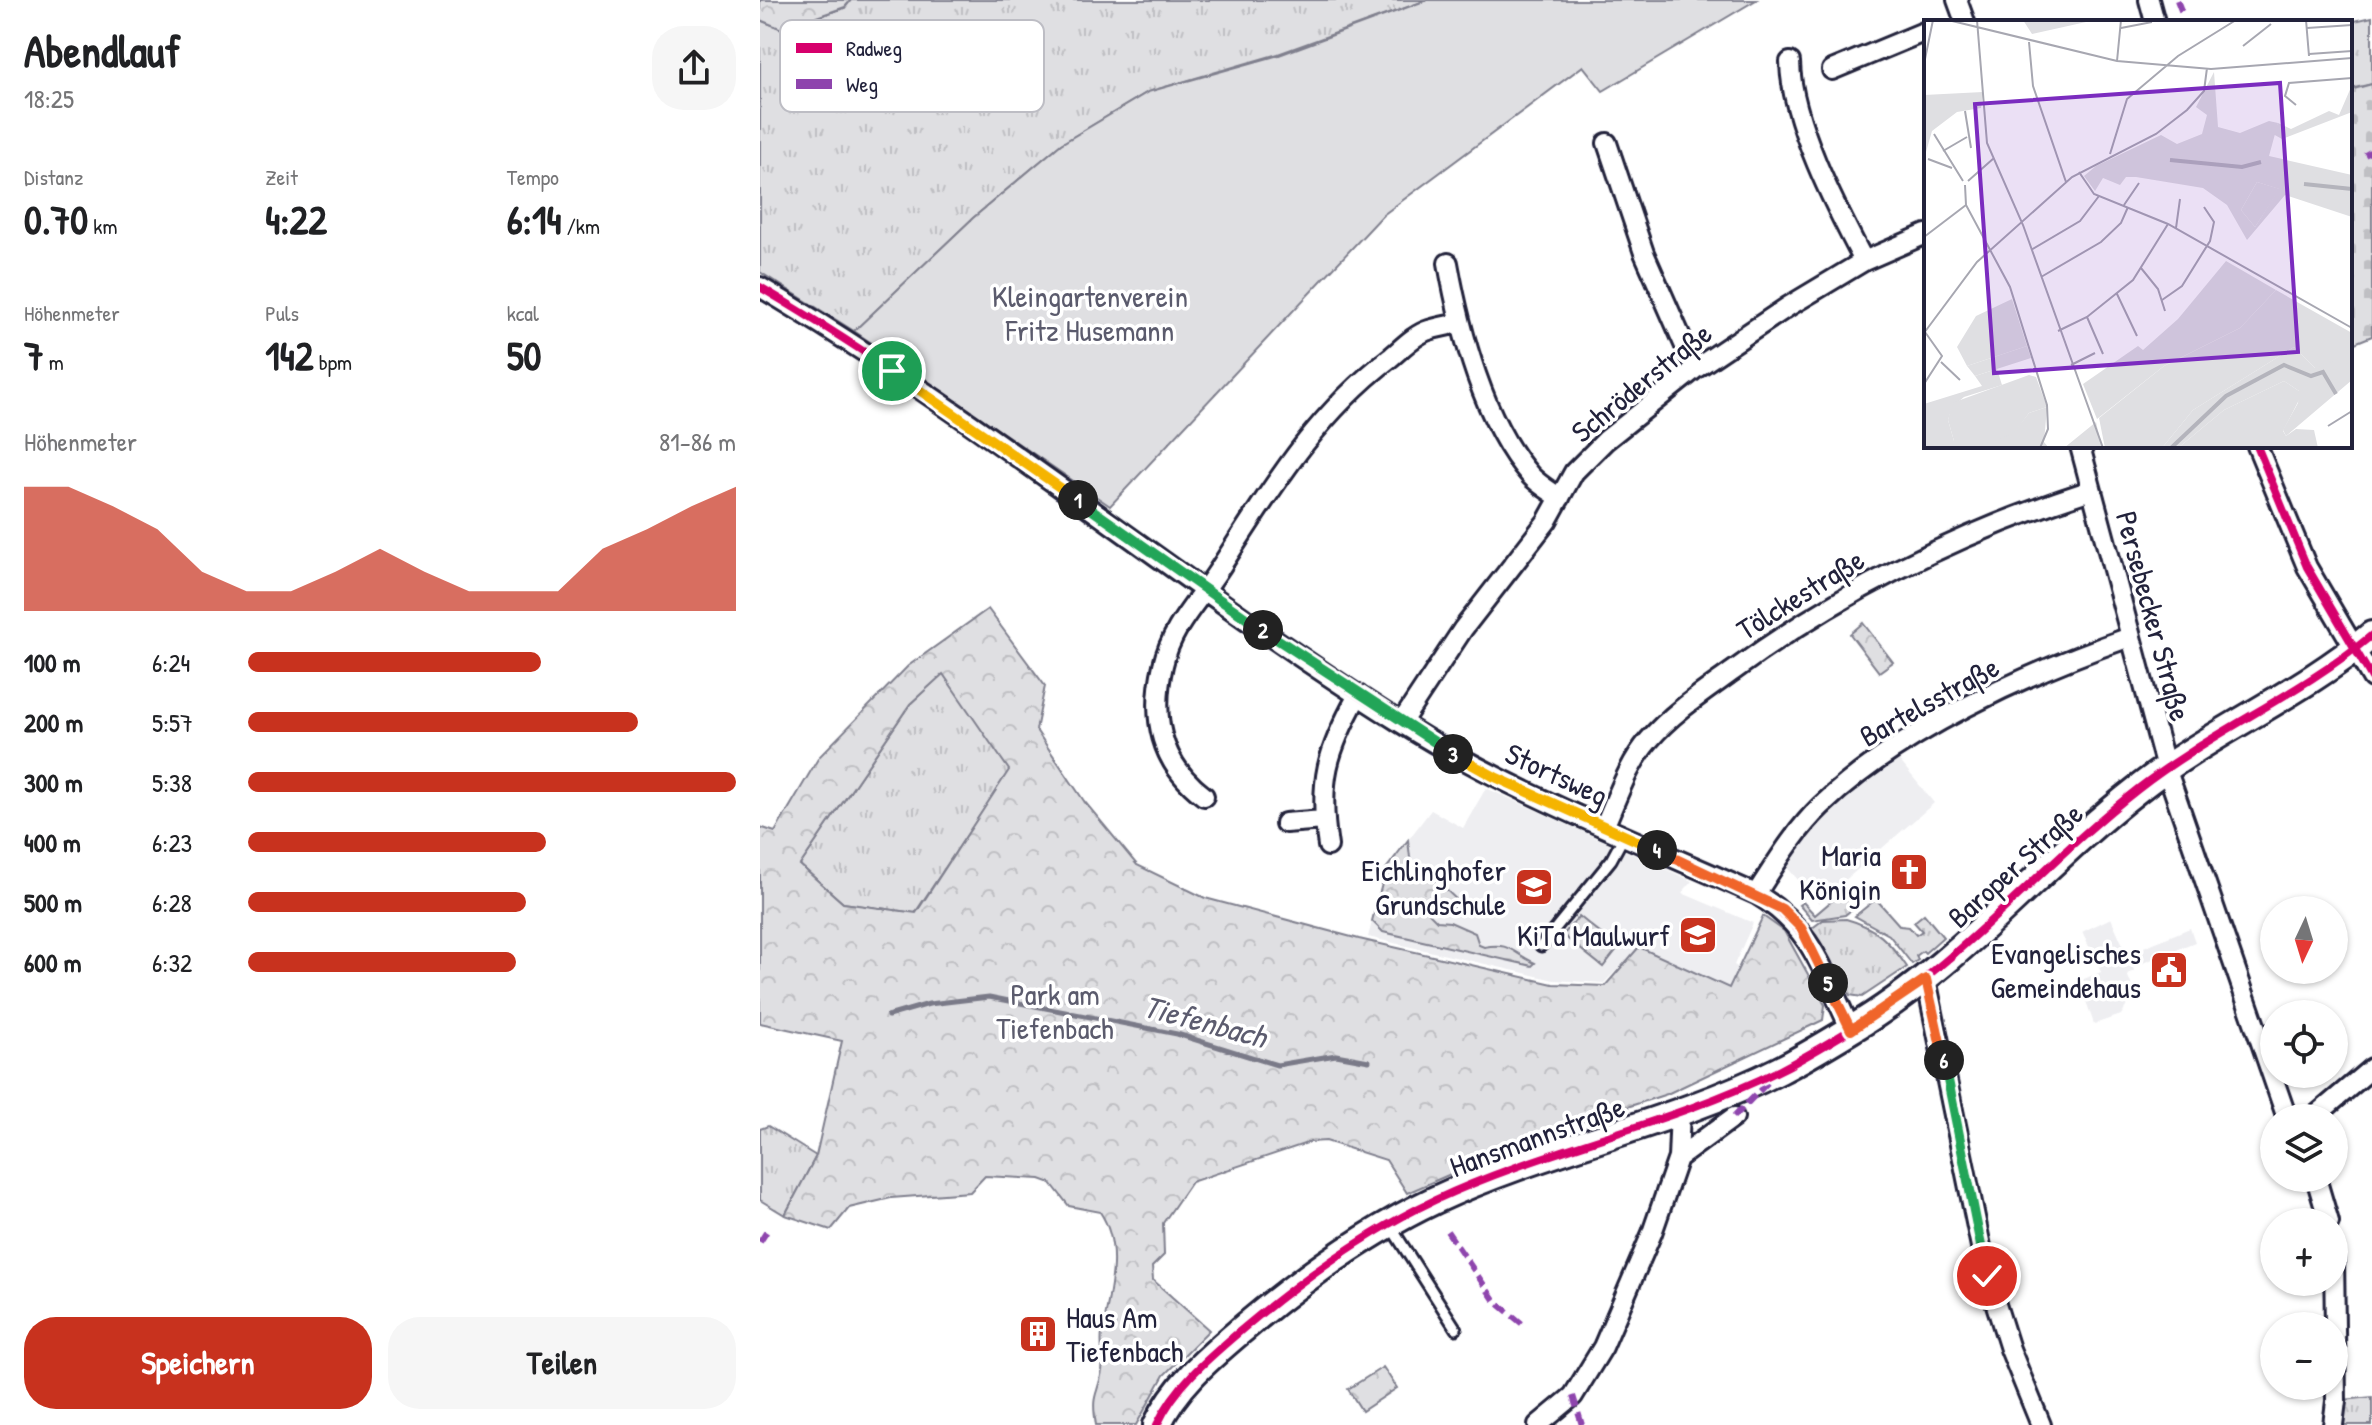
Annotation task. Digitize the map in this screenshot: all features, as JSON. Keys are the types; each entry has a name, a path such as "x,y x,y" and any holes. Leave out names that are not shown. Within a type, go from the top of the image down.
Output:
{"main road":[{"name":"Baroper Straße","path":"1680,1111 1778,1071 1851,1030 1926,979 2109,812 2166,768 2269,708 2363,642"},
{"name":"Hansmannstraße","path":"1157,1425 1184,1383 1238,1334 1291,1291 1389,1225 1434,1201 1522,1164 1680,1111"}],"street":[{"path":"2149,0 2154,20"},
{"path":"1832,70 1924,32"},
{"path":"1790,62 1790,91 1824,177 1864,261"},
{"path":"1607,143 1644,253 1695,369"},
{"name":"Schröderstraße","path":"1401,723 1463,629 1547,521 1574,472 1606,440 1695,369 1864,261 1924,235"},
{"path":"1448,263 1459,323 1480,383 1503,432 1530,476 1560,498"},
{"name":"Stortsweg","path":"760,287 1009,450 1401,723 1495,777 1756,894 1782,909 1801,928 1851,1030"},
{"path":"1204,796 1176,769 1165,752 1159,713 1160,689 1169,645 1183,615 1206,590 1307,437 1351,388 1426,330 1459,323"},
{"name":"Persebecker Straße","path":"2080,448 2166,768 2282,1104"},
{"path":"2258,448 2307,567 2363,642 2372,678"},
{"name":"Tölckestraße","path":"1604,827 1624,781 1647,742 1675,713 1762,649 1849,592 1898,566 2026,512 2091,490"},
{"name":"Bartelsstraße","path":"1756,894 1789,842 1820,807 1865,768 1894,748 2053,664 2130,637"},
{"path":"1328,846 1324,820 1325,776 1332,741 1358,695"},
{"path":"1285,823 1324,820"},
{"path":"1926,979 1987,1276 2010,1349 2041,1425"},
{"path":"2330,1104 2372,1068"},
{"path":"1538,1425 1573,1396 1603,1347 1652,1233 1678,1158 1680,1111"},
{"path":"1678,1158 1734,1117"},
{"path":"2333,1425 2335,1296"}],"lane":[{"path":"1541,946 1611,860 1624,836"},
{"path":"1389,1225 1456,1329"}],"shaded area":[{"name":"Maria Königin","path":"1895,755 1934,803 1819,903 1782,862 1834,802"},
{"name":"Eichlinghofer Grundschule","path":"1486,788 1692,881 1682,893 1753,923 1734,965 1739,968 1729,988 1639,947 1604,983 1554,980 1368,937 1386,869 1431,810 1463,828"},
{"path":"2111,918 2127,954 2190,928 2195,942 2133,967 2134,971 2127,974 2137,999 2129,1002 2121,1015 2094,1024 2079,981 2101,972 2082,932"}],"green space":[{"path":"760,0 851,0 845,7 808,20 780,20 780,28 760,20"},
{"path":"851,0 1427,0 1278,54 1148,92 1061,144 973,218 854,331 760,272 760,20 780,28 780,112 1044,112 1044,20 809,20 845,8"},
{"name":"Kleingartenverein Fritz Husemann","path":"1427,0 1756,0 1603,91 1583,66 1383,215 1110,506 854,331 973,218 1061,144 1148,92 1279,55"},
{"path":"2372,17 2372,84 2352,89 2352,22"},
{"path":"2372,84 2372,336 2352,344 2352,89"},
{"name":"Park am Tiefenbach","path":"988,609 1045,686 1036,730 1084,801 1137,865 1205,898 1359,939 1553,984 1605,986 1639,947 1729,988 1763,916 1784,931 1825,1005 1823,1020 1667,1094 1538,1136 1407,1193 1386,1160 1326,1141 1310,1142 1191,1182 1163,1223 1164,1255 1152,1267 1153,1280 1209,1330 1164,1375 1136,1425 1096,1425 1094,1401 1102,1371 1102,1338 1113,1271 1111,1241 1100,1212 1069,1206 1051,1183 1040,1179 985,1176 970,1192 891,1198 849,1208 831,1230 785,1215 816,1156 842,1041 760,1023 760,827 775,832 819,757 908,666","holes":["943,674 1009,770 916,913 843,903 800,865 910,704"]},
{"path":"1863,623 1893,662 1879,672 1850,634"},
{"path":"943,673 1010,770 915,913 843,903 800,865 910,704"},
{"path":"1408,840 1411,866 1438,882 1459,902 1451,910 1430,906 1429,913 1437,921 1450,922 1475,933 1479,945 1505,947 1535,963 1532,966 1383,932 1372,921 1386,869"},
{"path":"1848,887 1861,902 1845,915 1812,920 1799,905 1803,902 1815,915"},
{"path":"1876,899 1900,926 1909,927 1916,935 1922,931 1914,922 1924,914 1943,937 1925,953 1923,951 1916,956 1918,960 1912,964 1889,935 1855,916"},
{"path":"1579,916 1618,948 1603,967 1563,935"},
{"path":"1846,919 1866,926 1881,937 1907,967 1862,997 1850,995 1811,929 1823,920"},
{"path":"768,1126 816,1156 785,1215 760,1200 760,1129"},
{"path":"1383,1367 1397,1388 1362,1411 1348,1389"},
{"path":"2372,1397 2372,1425 2340,1425 2343,1400"}],"waterway":[{"name":"Tiefenbach","path":"888,1016 929,1004 989,997 1177,1034 1277,1065 1336,1055 1369,1061"}],"marked path":[{"path":"2177,0 2182,13"},
{"path":"2365,155 2372,151"},
{"path":"1734,1117 1768,1082"},
{"path":"760,1242 767,1231"},
{"path":"1447,1231 1495,1301 1526,1327"},
{"path":"1573,1396 1582,1425"}],"cycle path":[{"path":"760,287 923,391 1240,615 1401,723 1530,794 1756,894 1791,921 1804,937 1824,971 1851,1030"},
{"path":"2258,448 2307,567 2372,678"},
{"path":"1157,1425 1174,1396 1220,1349 1312,1274 1385,1227 1435,1200 1520,1165 1652,1122 1738,1089 1807,1056 1890,1004 1963,946 2138,789 2166,768 2315,676 2372,635"}],"place":[{"name":"Maria Königin","path":"1909,872"},
{"name":"Eichlinghofer Grundschule","path":"1534,887"},
{"name":"KiTa Maulwurf","path":"1698,935"},
{"name":"Evangelisches Gemeindehaus","path":"2169,970"},
{"name":"Haus Am Tiefenbach","path":"1038,1334"}],"route":[{"path":"892,371 1276,639 1439,746 1495,777 1756,894 1782,909 1801,928 1851,1030 1926,979 1987,1276"}]}
